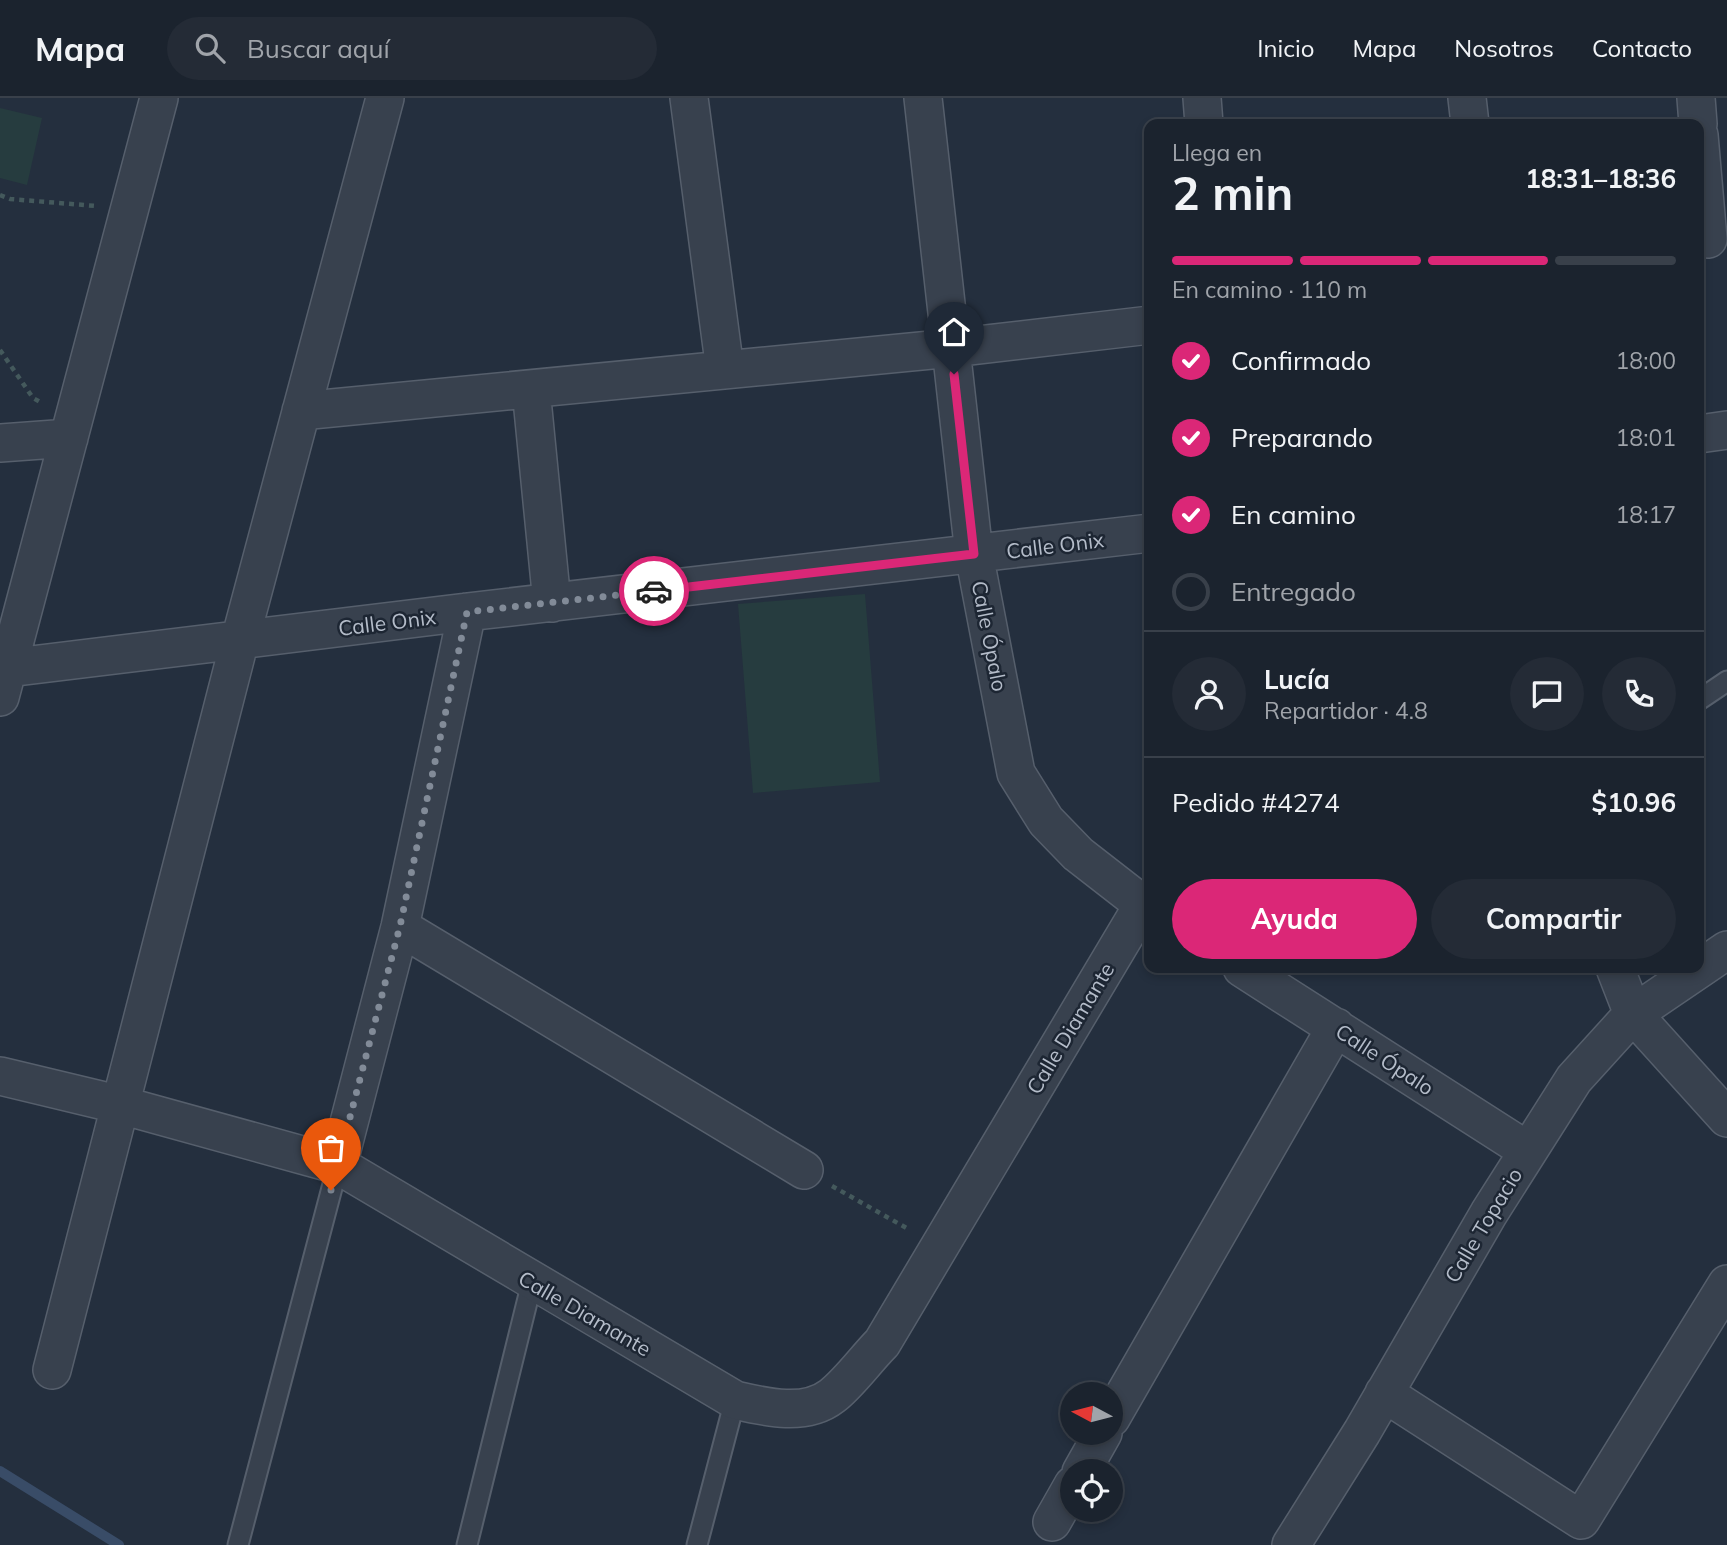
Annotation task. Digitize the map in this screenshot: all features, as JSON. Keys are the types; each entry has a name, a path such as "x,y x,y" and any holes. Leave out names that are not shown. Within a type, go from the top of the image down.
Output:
{"street":[{"path":"2,678 159,98"},
{"path":"52,1370 240,640 385,98"},
{"path":"689,98 725,370"},
{"name":"Calle Ópalo","path":"923,98 974,554 1016,773 1046,821 1078,854 1144,906"},
{"path":"1202,98 1204,119"},
{"path":"1468,98 1470,119"},
{"path":"1696,98 1698,119"},
{"path":"1704,175 1712,239"},
{"path":"300,411 951,348 1144,326"},
{"path":"531,389 552,603"},
{"path":"0,443 71,430"},
{"path":"1704,433 1727,430"},
{"name":"Calle Onix","path":"2,678 240,640 1144,534"},
{"path":"338,1164 400,926 467,612"},
{"name":"Calle Diamante","path":"0,1076 121,1105 338,1164 532,1282 735,1400 768,1408 808,1407 831,1397 882,1343 1144,911"},
{"path":"400,926 804,1170"},
{"name":"Calle Topacio","path":"1704,966 1727,950"},
{"name":"Calle Ópalo","path":"1250,973 1528,1152"},
{"path":"1617,973 1633,1014 1727,1118"},
{"name":"Calle Topacio","path":"1291,1545 1489,1213 1574,1079 1633,1014 1693,973"},
{"path":"1124,1395 1336,1027"},
{"path":"1384,1393 1581,1520 1727,1284"},
{"path":"1052,1522 1060,1508"}],"lane":[{"path":"1704,697 1727,681"},
{"path":"238,1545 338,1164"},
{"path":"467,1545 532,1282"},
{"path":"697,1545 735,1400"}],"path":[{"path":"0,195 10,199 129,210"},
{"path":"0,350 33,398 71,430"},
{"path":"804,1170 939,1246"}],"green space":[{"path":"0,108 42,118 27,185 0,178"},
{"path":"865,594 880,782 753,793 738,604"}],"waterway":[{"path":"0,1471 119,1545"}],"way so far":[{"path":"331,1190 400,926 467,612 654,591"}],"route":[{"path":"654,591 974,554 954,374"}]}
